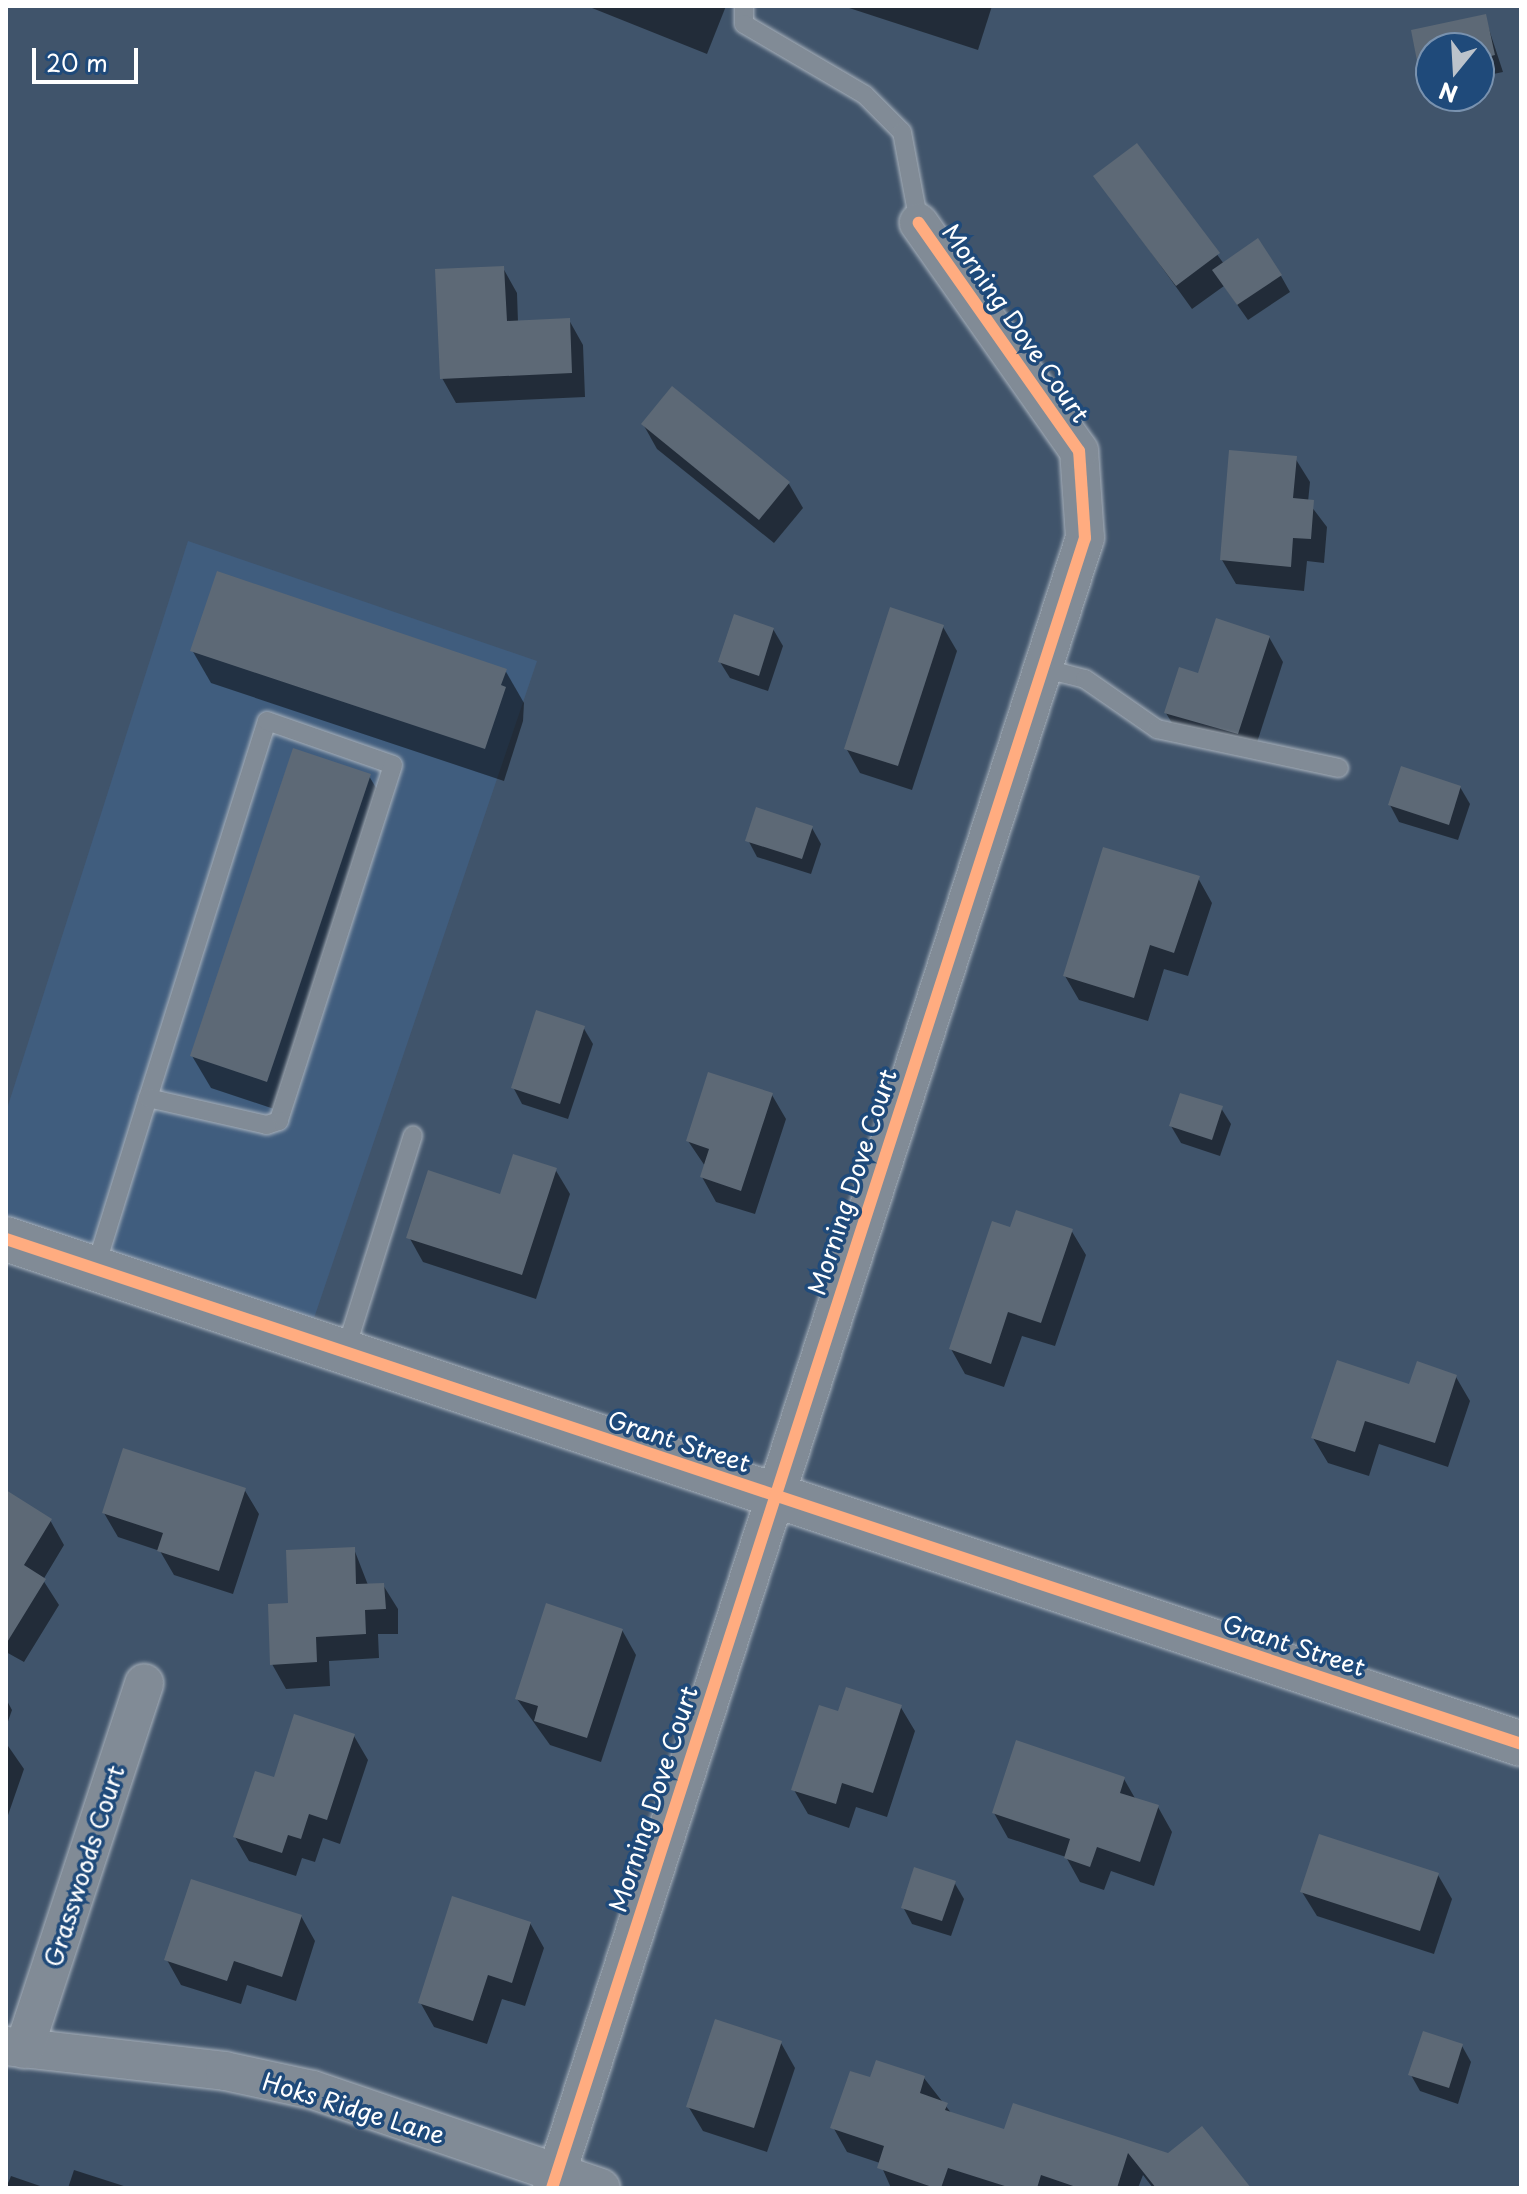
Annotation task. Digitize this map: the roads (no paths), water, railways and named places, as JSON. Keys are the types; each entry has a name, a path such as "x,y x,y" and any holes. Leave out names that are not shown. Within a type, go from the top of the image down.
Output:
{"street":[{"name":"Morning Dove Court","path":"554,2181 1085,538 1079,451 919,223"},
{"name":"Grant Street","path":"6,1239 1521,1744"},
{"name":"Grasswoods Court","path":"15,2047 144,1683"},
{"name":"Hoks Ridge Lane","path":"15,2047 225,2071 313,2090 554,2181 601,2188"}],"lane":[{"path":"744,6 744,24 865,95 902,132 919,223"},
{"path":"1042,668 1085,679 1157,729 1339,768"},
{"path":"95,1269 148,1098 267,721 393,765 279,1121 267,1125 148,1098"},
{"path":"345,1352 413,1135"}]}
